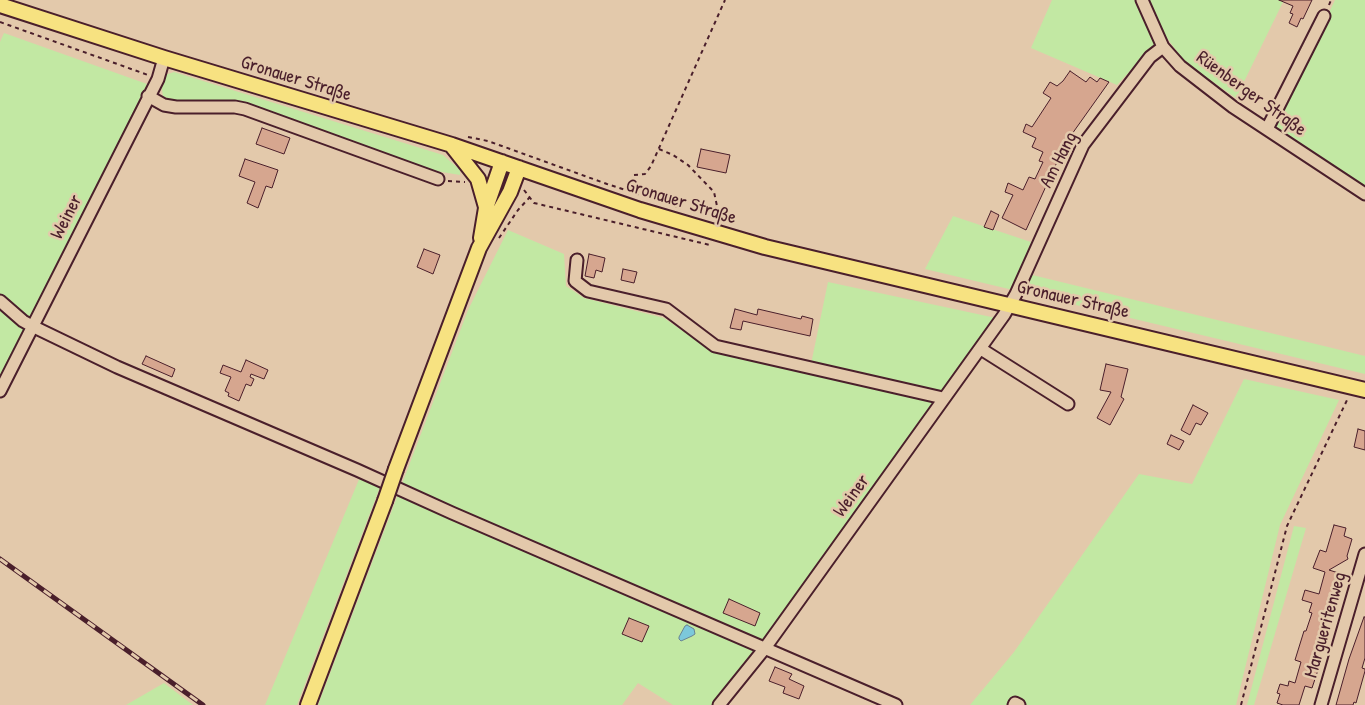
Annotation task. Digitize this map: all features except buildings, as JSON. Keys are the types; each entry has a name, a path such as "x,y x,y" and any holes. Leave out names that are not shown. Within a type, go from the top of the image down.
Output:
{"main road":[{"name":"Gronauer Straße","path":"0,5 164,58 502,162 640,210 765,247 1359,388"},
{"path":"452,146 478,179 486,208"},
{"path":"479,248 486,208 502,162"},
{"path":"308,705 479,248 510,192 519,168"}],"street":[{"name":"Rüenberger Straße","path":"1142,0 1164,47 1180,66 1233,107 1365,194"},
{"path":"1267,129 1324,16"},
{"name":"Am Hang","path":"1010,304 1083,145 1150,56 1164,47"},
{"name":"Weiner","path":"0,391 158,79 164,58"},
{"path":"148,96 164,105 176,107 235,107 246,109 438,179"},
{"path":"577,260 575,281 588,290 666,309 715,346 943,398"},
{"path":"0,301 23,321 117,367 894,705"},
{"name":"Weiner","path":"721,704 765,648 943,398 981,349 1010,304"},
{"path":"981,349 1068,404"},
{"name":"Margueritenweg","path":"1321,705 1362,575 1365,554"},
{"path":"1014,705 1015,703 1019,705"}],"path":[{"path":"634,175 645,174 651,166 725,0"},
{"path":"0,22 158,79"},
{"path":"452,146 465,137 472,137 681,208"},
{"path":"659,149 673,155 688,165 714,192 717,212 712,231"},
{"path":"1241,705 1287,526 1359,388"}],"green space":[{"path":"1052,0 1138,0 1157,42 1117,85 1031,48"},
{"path":"1148,0 1284,0 1236,98 1193,68 1181,57 1164,34"},
{"path":"1335,0 1365,0 1365,186 1274,125"},
{"path":"4,33 147,84 32,323 0,298 0,42"},
{"path":"174,72 443,155 460,170 460,175 436,171 246,104 175,102 163,96 161,84 165,75"},
{"path":"953,216 1031,242 1020,272 1365,356 1365,374 925,269"},
{"path":"508,230 564,254 566,286 584,298 664,318 712,351 936,400 764,642 755,649 713,705 673,705 638,683 622,705 318,705 468,310"},
{"path":"828,282 996,318 941,395 811,364"},
{"path":"0,304 29,328 0,384"},
{"path":"1244,379 1339,400 1280,525 1236,705 970,705 1014,652 1139,474 1192,484"},
{"path":"360,477 380,487 297,705 265,705"},
{"path":"1294,526 1306,528 1254,705 1247,705"},
{"path":"164,683 193,705 126,705"}],"water":[{"path":"687,625 694,629 695,634 681,641 679,637"}],"railway":[{"path":"0,559 203,705"}]}
